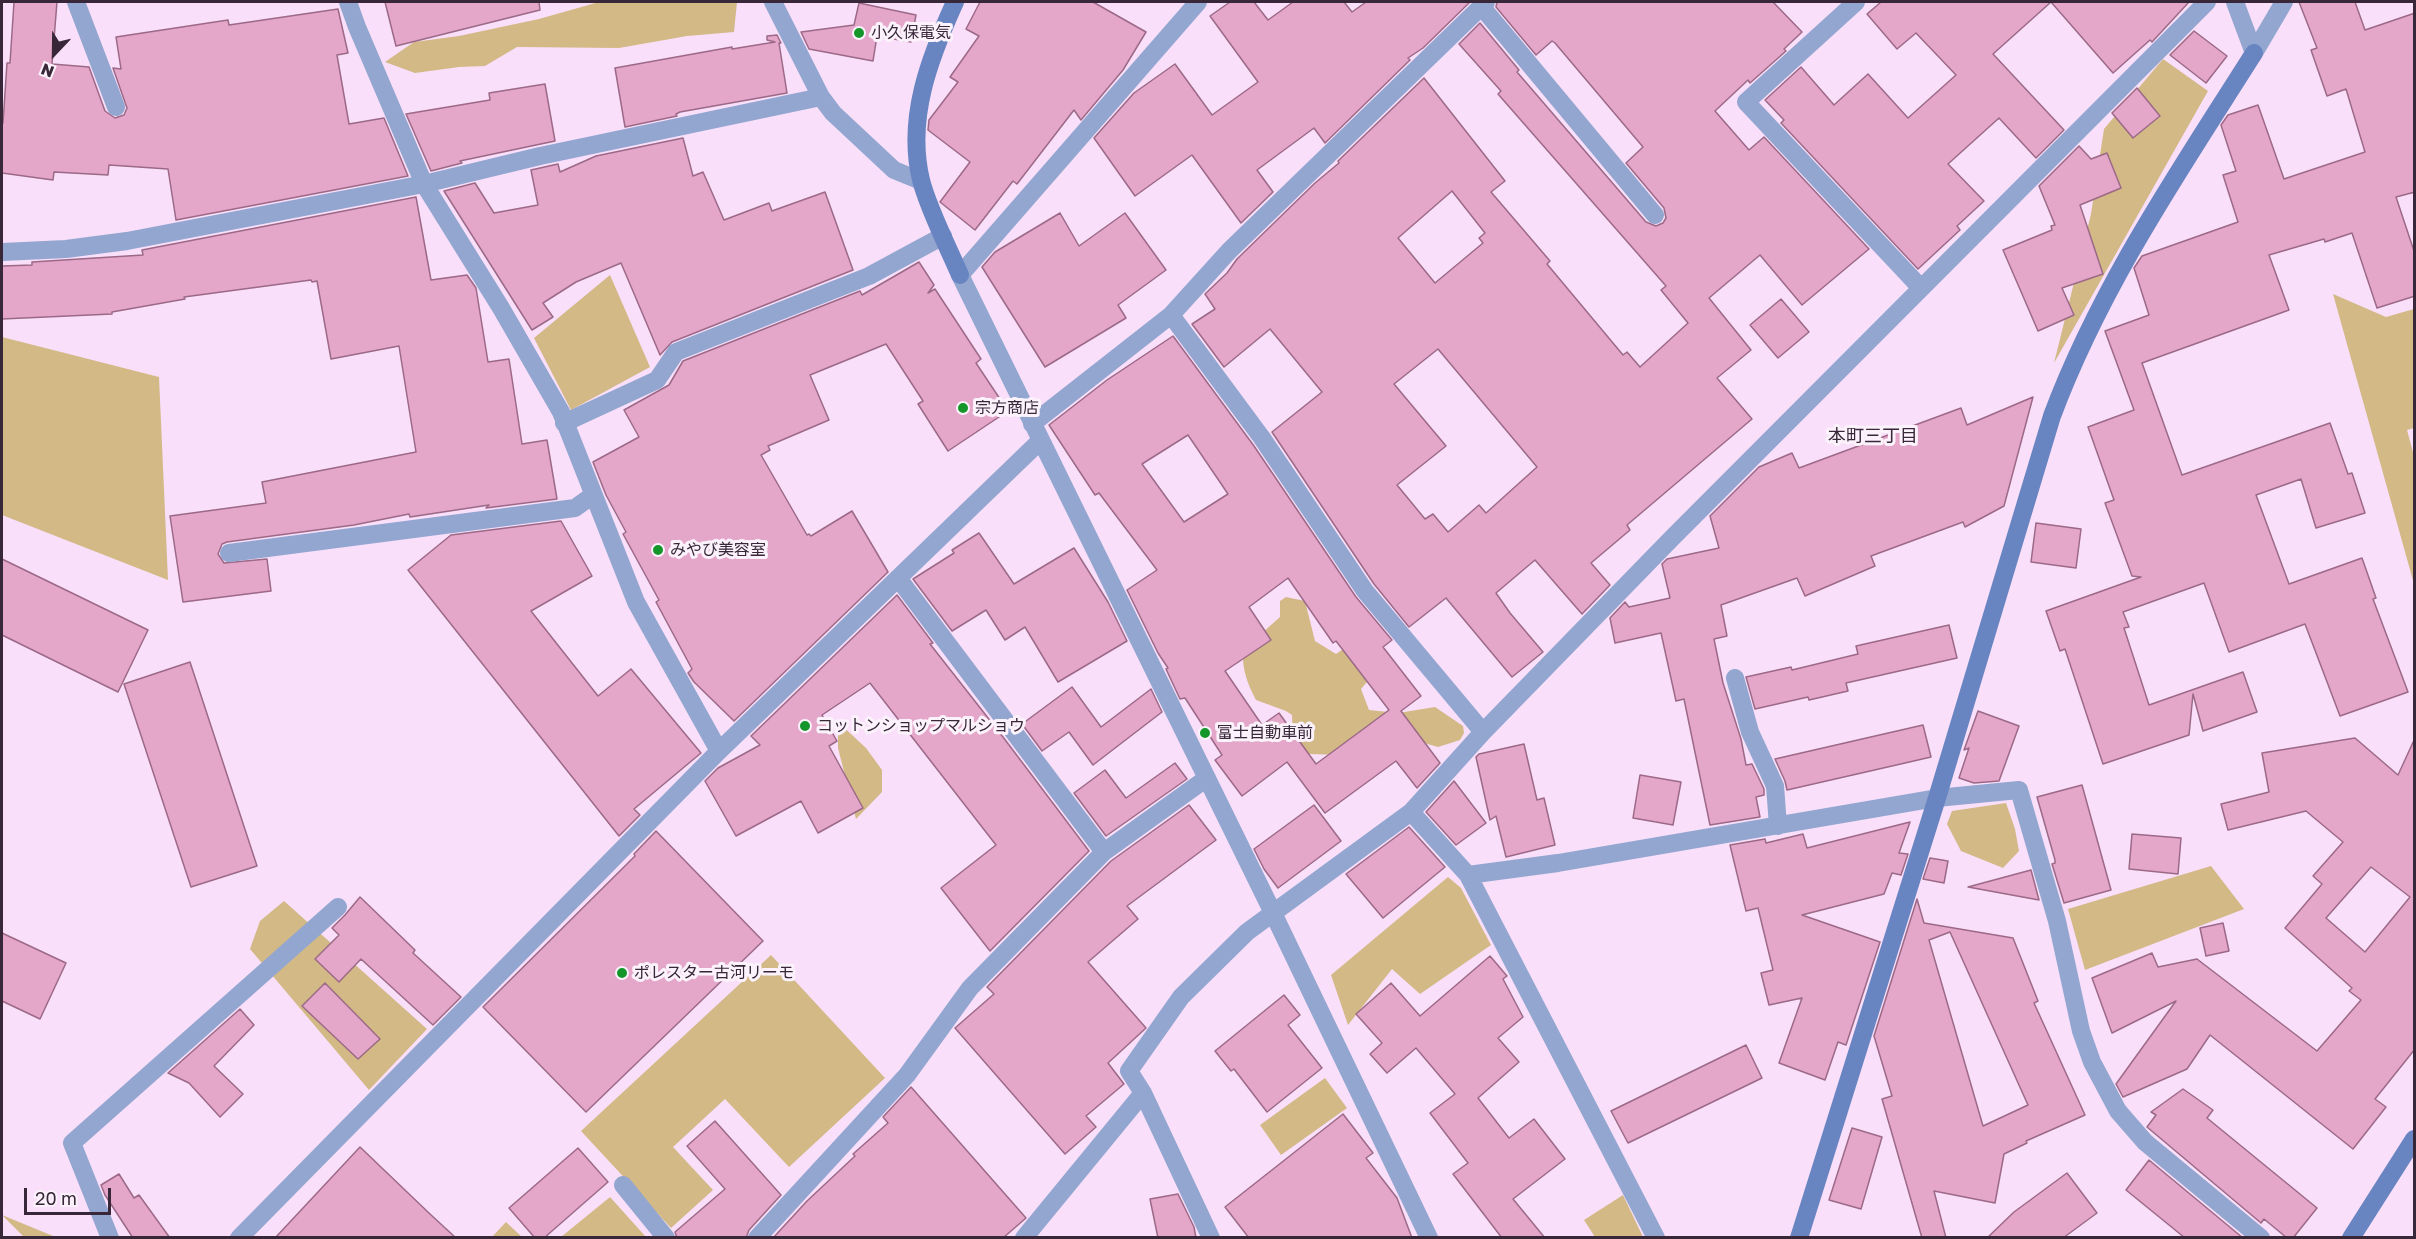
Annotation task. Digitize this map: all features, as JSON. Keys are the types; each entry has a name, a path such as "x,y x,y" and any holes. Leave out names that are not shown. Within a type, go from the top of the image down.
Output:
{"street":[{"path":"76,2 116,107"},
{"path":"348,2 424,184 501,308 561,412 636,602 719,751"},
{"path":"773,2 821,97 847,128 894,170 921,181"},
{"path":"956,2 938,40 922,92 916,138 921,181 960,274 1036,433 1207,777 1429,1238"},
{"path":"960,274 1198,2"},
{"path":"1856,2 1746,102 1921,288"},
{"path":"1211,1238 1143,1093 1129,1071 1181,998 1247,932 1274,915 1411,812 1483,732 1673,537 2207,2"},
{"path":"2235,2 2254,53"},
{"path":"1799,1238 1937,798 2052,416 2066,379 2110,287 2161,198 2284,2"},
{"path":"239,1238 719,751 898,578 1036,433 1171,315 1228,251 1484,4 1655,215"},
{"path":"2,252 66,249 127,241 424,184 540,156 821,97"},
{"path":"564,423 657,380 676,352 869,276 943,236"},
{"path":"1171,315 1262,438 1365,591 1483,732"},
{"path":"229,553 575,508 593,495"},
{"path":"898,578 1104,852"},
{"path":"1735,678 1750,732 1775,786 1778,826"},
{"path":"757,1238 907,1075 970,988 1104,852 1207,777"},
{"path":"1468,875 1558,863 1937,798 2019,790 2057,921 2081,1031 2092,1062 2118,1111 2145,1142 2260,1238"},
{"path":"1411,812 1468,875 1656,1238"},
{"path":"110,1238 72,1143 338,907"},
{"path":"1024,1238 1143,1093"},
{"path":"2351,1238 2415,1139"},
{"path":"623,1185 666,1238"}],"shaded area":[{"path":"599,2 737,2 734,32 687,36 619,48 517,47 485,66 415,73 385,62 414,42 459,36 539,19"},
{"path":"2163,59 2208,91 2054,363 2091,214 2104,129"},
{"path":"610,275 650,367 571,410 534,338"},
{"path":"2333,294 2386,317 2414,309 2414,428 2407,430 2414,456 2414,584"},
{"path":"2,337 159,377 168,580 2,515"},
{"path":"1286,597 1305,601 1315,641 1336,654 1359,638 1378,669 1361,689 1369,710 1398,713 1435,707 1463,726 1464,733 1460,740 1438,747 1417,741 1340,755 1310,754 1293,745 1292,715 1256,700 1243,663 1243,650 1280,617 1280,601"},
{"path":"838,722 866,748 882,770 882,792 856,819 838,748"},
{"path":"2006,803 2015,829 2019,851 2003,868 1961,851 1947,824 1952,811"},
{"path":"2211,866 2244,909 2085,970 2068,909"},
{"path":"1448,877 1461,888 1491,945 1420,994 1392,969 1348,1025 1331,975"},
{"path":"284,901 427,1029 369,1090 250,949 260,921"},
{"path":"771,955 885,1078 789,1167 725,1099 673,1147 713,1190 671,1228 581,1131"},
{"path":"1325,1078 1347,1108 1281,1155 1260,1125"},
{"path":"1623,1195 1643,1237 1595,1237 1584,1220"},
{"path":"610,1197 646,1237 561,1237"},
{"path":"2,1215 53,1236 55,1237 24,1237"},
{"path":"506,1222 522,1237 492,1237"}],"building":[{"path":"14,2 57,2 52,64 89,67 105,111 115,118 124,115 127,108 113,68 121,69 116,37 228,20 229,25 338,9 348,53 337,55 349,124 384,118 408,176 176,220 168,169 109,165 108,175 54,172 53,180 2,173 2,123 7,63 10,63"},
{"path":"385,2 539,2 540,10 396,46"},
{"path":"980,2 1093,2 1146,32 1123,70 1081,120 1074,110 1017,184 1013,181 975,230 940,202 970,162 928,130 929,120 958,82 950,77 979,36 966,29"},
{"path":"1230,2 1254,2 1268,20 1293,2 1344,2 1352,12 1366,2 1470,2 1423,48 1408,58 1410,60 1325,143 1314,128 1257,170 1273,192 1241,223 1192,155 1135,196 1094,138 1134,93 1175,64 1212,115 1258,82 1210,16"},
{"path":"1497,2 1773,2 1802,32 1784,49 1786,51 1750,83 1748,80 1715,111 1749,150 1764,137 1869,249 1802,305 1760,255 1709,298 1751,350 1717,378 1752,419 1627,525 1630,530 1591,563 1610,585 1582,614 1535,560 1496,593 1543,652 1512,677 1446,598 1409,627 1374,584 1272,432 1322,392 1270,329 1224,367 1192,324 1215,309 1205,294 1227,273 1237,259 1315,183 1339,163 1338,161 1424,78 1505,181 1491,192 1550,261 1547,264 1623,355 1627,352 1640,367 1688,323 1661,290 1666,286 1498,94 1501,91 1459,44 1480,23 1519,70 1517,72 1646,222 1656,226 1663,223 1666,218 1664,208 1626,163 1643,147 1555,43 1552,41 1536,55 1496,7","holes":["1452,191 1485,233 1479,238 1483,243 1435,283 1398,238","1438,349 1537,467 1486,513 1479,505 1448,532 1433,514 1425,519 1397,485 1446,446 1394,384"]},
{"path":"1881,2 2051,2 1993,54 2064,130 2036,158 1999,118 1948,164 1984,201 1957,226 1960,230 1918,269 1781,123 1784,120 1765,100 1801,67 1834,105 1868,74 1908,118 1956,75 1916,33 1897,49 1867,14"},
{"path":"2051,2 2189,2 2152,42 2150,40 2113,73"},
{"path":"2299,2 2355,2 2365,30 2415,13 2415,192 2396,197 2415,254 2415,296 2377,308 2352,233 2325,242 2324,239 2269,255 2289,310 2142,363 2182,475 2330,423 2348,474 2352,473 2365,513 2316,528 2301,479 2256,495 2289,584 2362,558 2376,598 2373,599 2408,692 2340,716 2305,624 2229,652 2204,583 2123,612 2129,627 2124,628 2149,705 2243,672 2257,712 2203,731 2193,694 2189,735 2103,764 2065,649 2060,651 2046,611 2141,577 2132,576 2105,503 2114,500 2088,427 2134,410 2105,331 2149,315 2134,268 2142,256 2238,222 2223,175 2236,171 2221,125 2228,115 2258,105 2284,179 2365,152 2346,89 2327,96 2311,50 2317,48"},
{"name":"小久保電気","path":"859,3 916,15 911,42 877,36 873,61 809,49 801,32 854,25"},
{"path":"2194,31 2227,56 2206,83 2170,55"},
{"path":"777,35 781,43 779,43 787,93 680,112 676,114 677,116 625,127 615,68 732,47 732,49 775,42 767,40 767,36"},
{"path":"545,84 555,141 460,161 462,163 431,171 406,114 490,100 489,93"},
{"path":"2137,88 2160,116 2133,138 2112,113"},
{"path":"683,138 693,176 703,172 724,220 769,203 772,211 825,192 853,270 672,342 660,355 621,263 576,282 543,303 553,317 532,330 444,191 475,183 494,213 538,205 531,170 558,164 560,172 596,156"},
{"path":"2079,146 2091,159 2107,153 2121,188 2080,205 2103,274 2062,288 2074,315 2038,331 2003,250 2052,230 2051,226 2055,225 2039,186"},
{"path":"416,197 431,280 467,275 476,288 488,362 509,359 522,444 547,440 557,499 486,508 489,505 410,517 409,514 354,525 227,542 222,544 218,554 224,563 267,559 271,591 183,602 170,516 266,503 262,482 416,452 399,346 331,359 317,281 312,282 311,280 184,297 185,299 112,312 112,314 2,319 2,266 143,255 142,250"},
{"path":"1060,213 1079,246 1125,213 1166,270 1118,305 1126,318 1045,367 982,267 995,252"},
{"path":"919,262 934,285 928,293 935,289 981,359 976,363 1008,411 948,451 918,404 923,401 886,344 810,375 829,420 768,446 770,450 761,455 807,535 811,536 852,511 888,572 734,721 694,682 688,673 692,669 656,602 659,600 623,534 626,532 606,495 593,462 639,437 624,410 669,385 683,361 860,291 862,295"},
{"path":"1781,299 1809,332 1778,358 1750,325"},
{"path":"1173,336 1254,446 1356,597 1392,640 1383,647 1421,696 1401,711 1440,763 1417,788 1396,761 1325,813 1287,762 1242,796 1215,760 1222,755 1185,698 1180,699 1166,669 1168,668 1158,653 1127,590 1157,570 1099,493 1095,495 1049,425 1107,380","holes":["1188,435 1228,494 1184,522 1142,464","1288,578 1333,643 1336,641 1389,710 1316,764 1279,713 1262,725 1225,671 1271,640 1249,607"]},
{"path":"2033,397 2004,506 1965,527 1963,522 1871,556 1875,566 1805,596 1797,578 1721,605 1727,636 1714,639 1723,683 1741,739 1746,765 1752,764 1764,789 1764,795 1756,797 1760,817 1710,825 1684,699 1676,701 1661,633 1615,643 1610,618 1625,602 1629,607 1670,598 1662,564 1667,559 1719,548 1710,516 1759,467 1792,453 1799,468 1961,408 1967,425"},
{"path":"561,521 592,576 531,611 598,696 631,669 701,753 634,809 640,815 619,836 408,570 451,535"},
{"path":"2036,523 2081,529 2076,568 2031,562"},
{"path":"979,533 1014,584 1074,548 1108,602 1127,641 1058,682 1025,627 1005,640 986,610 952,631 913,579 954,553 952,550"},
{"path":"2,559 148,630 118,692 2,635"},
{"path":"897,595 933,643 930,644 1089,851 990,951 941,888 996,845 870,683 822,715 837,741 829,746 863,808 818,833 801,801 736,836 705,781 718,768 760,745 751,736"},
{"path":"1949,625 1957,658 1846,683 1848,691 1755,709 1746,677 1791,667 1792,670 1858,654 1856,646"},
{"path":"190,662 257,866 191,887 124,684"},
{"path":"1072,687 1101,727 1151,689 1162,712 1093,765 1069,732 1042,751 1022,724"},
{"path":"1978,711 2019,726 1999,781 1974,783 1959,778 1969,748 1964,750"},
{"path":"1923,725 1931,757 1892,766 1787,790 1775,759"},
{"path":"2355,738 2398,775 2415,738 2415,1049 2375,1099 2386,1107 2353,1149 2210,1035 2187,1069 2123,1097 2116,1084 2176,1001 2112,1033 2092,978 2152,953 2158,967 2197,959 2317,1051 2361,1000 2349,991 2352,988 2285,928 2322,884 2313,876 2343,842 2306,811 2228,830 2221,804 2269,792 2262,753","holes":["2371,867 2410,897 2365,952 2326,918"]},
{"path":"1524,744 1537,800 1544,798 1555,845 1506,857 1496,816 1490,820 1476,757 1479,754"},
{"path":"1175,763 1187,779 1106,836 1074,793 1105,770 1126,798"},
{"path":"1640,775 1681,782 1673,825 1633,818"},
{"path":"1454,781 1486,823 1456,845 1426,812"},
{"path":"2082,785 2111,890 2064,903 2052,864 2055,860 2037,797"},
{"path":"1189,805 1216,840 1127,906 1138,919 1088,962 1146,1028 1108,1063 1124,1084 1086,1116 1096,1127 1065,1154 955,1028 994,994 987,987 1111,861"},
{"path":"1314,805 1341,841 1278,888 1264,869 1254,849"},
{"path":"1910,822 1899,853 1908,854 1901,875 1892,873 1884,894 1802,915 1880,942 1846,1045 1838,1042 1825,1080 1779,1063 1802,998 1769,1005 1761,973 1773,970 1758,908 1746,911 1730,845 1765,839 1766,843 1803,834 1807,848"},
{"path":"1409,827 1445,867 1383,918 1346,874"},
{"name":"ポレスター古河リーモ","path":"656,831 763,941 586,1112 483,1007 635,856 634,854"},
{"path":"2132,834 2181,838 2178,874 2129,869"},
{"path":"1930,858 1948,861 1944,883 1923,879"},
{"path":"2031,870 2039,900 1968,887"},
{"path":"360,897 415,950 413,953 461,997 433,1025 361,959 339,982 315,959 339,935 332,928"},
{"path":"1917,899 1924,923 2013,938 2038,1001 2034,1003 2085,1115 2026,1141 2027,1143 2004,1154 1995,1203 1934,1191 1946,1238 1922,1238 1882,1099 1892,1096 1874,1036","holes":["1950,932 2028,1105 1983,1126 1929,940"]},
{"path":"2223,923 2229,951 2206,956 2200,928"},
{"path":"2,933 66,963 40,1019 2,1001"},
{"path":"1490,956 1507,976 1503,979 1523,1017 1498,1038 1519,1062 1478,1098 1509,1138 1534,1119 1565,1159 1513,1199 1545,1238 1502,1238 1453,1174 1468,1163 1430,1113 1455,1094 1416,1048 1387,1073 1370,1054 1382,1043 1356,1014 1391,983 1420,1016"},
{"path":"325,983 380,1039 358,1059 302,1006"},
{"path":"1284,995 1300,1015 1288,1025 1322,1068 1267,1112 1234,1069 1231,1071 1215,1051"},
{"path":"240,1009 254,1025 214,1066 243,1094 220,1117 189,1083 168,1073"},
{"path":"1746,1045 1762,1078 1628,1143 1611,1111"},
{"path":"911,1087 1026,1218 1003,1238 773,1238 807,1201 855,1156 853,1154 888,1123 883,1117"},
{"path":"2183,1089 2213,1110 2207,1118 2317,1208 2293,1238 2287,1238 2264,1219 2261,1223 2147,1127 2156,1115 2151,1112"},
{"path":"1343,1114 1373,1153 1366,1158 1397,1198 1412,1238 1249,1238 1225,1207"},
{"path":"715,1121 781,1195 749,1230 746,1238 677,1238 675,1232 725,1189 687,1146"},
{"path":"1852,1128 1882,1137 1861,1209 1829,1200"},
{"path":"360,1147 430,1214 456,1238 275,1238"},
{"path":"578,1148 608,1182 544,1238 535,1238 509,1208"},
{"path":"2149,1160 2243,1238 2185,1238 2126,1190"},
{"path":"2067,1173 2097,1213 2063,1238 1987,1238 2014,1212"},
{"path":"119,1174 134,1198 139,1195 170,1238 133,1238 101,1185"},
{"path":"1178,1194 1194,1227 1196,1238 1158,1238 1150,1199"}],"place":[{"name":"小久保電気","path":"859,33"},
{"name":"宗方商店","path":"963,408"},
{"name":"みやび美容室","path":"658,550"},
{"name":"コットンショップマルショウ","path":"805,726"},
{"name":"富士自動車前","path":"1205,733"},
{"name":"ポレスター古河リーモ","path":"622,973"}],"district":[{"name":"本町三丁目","path":"1873,436"}]}
